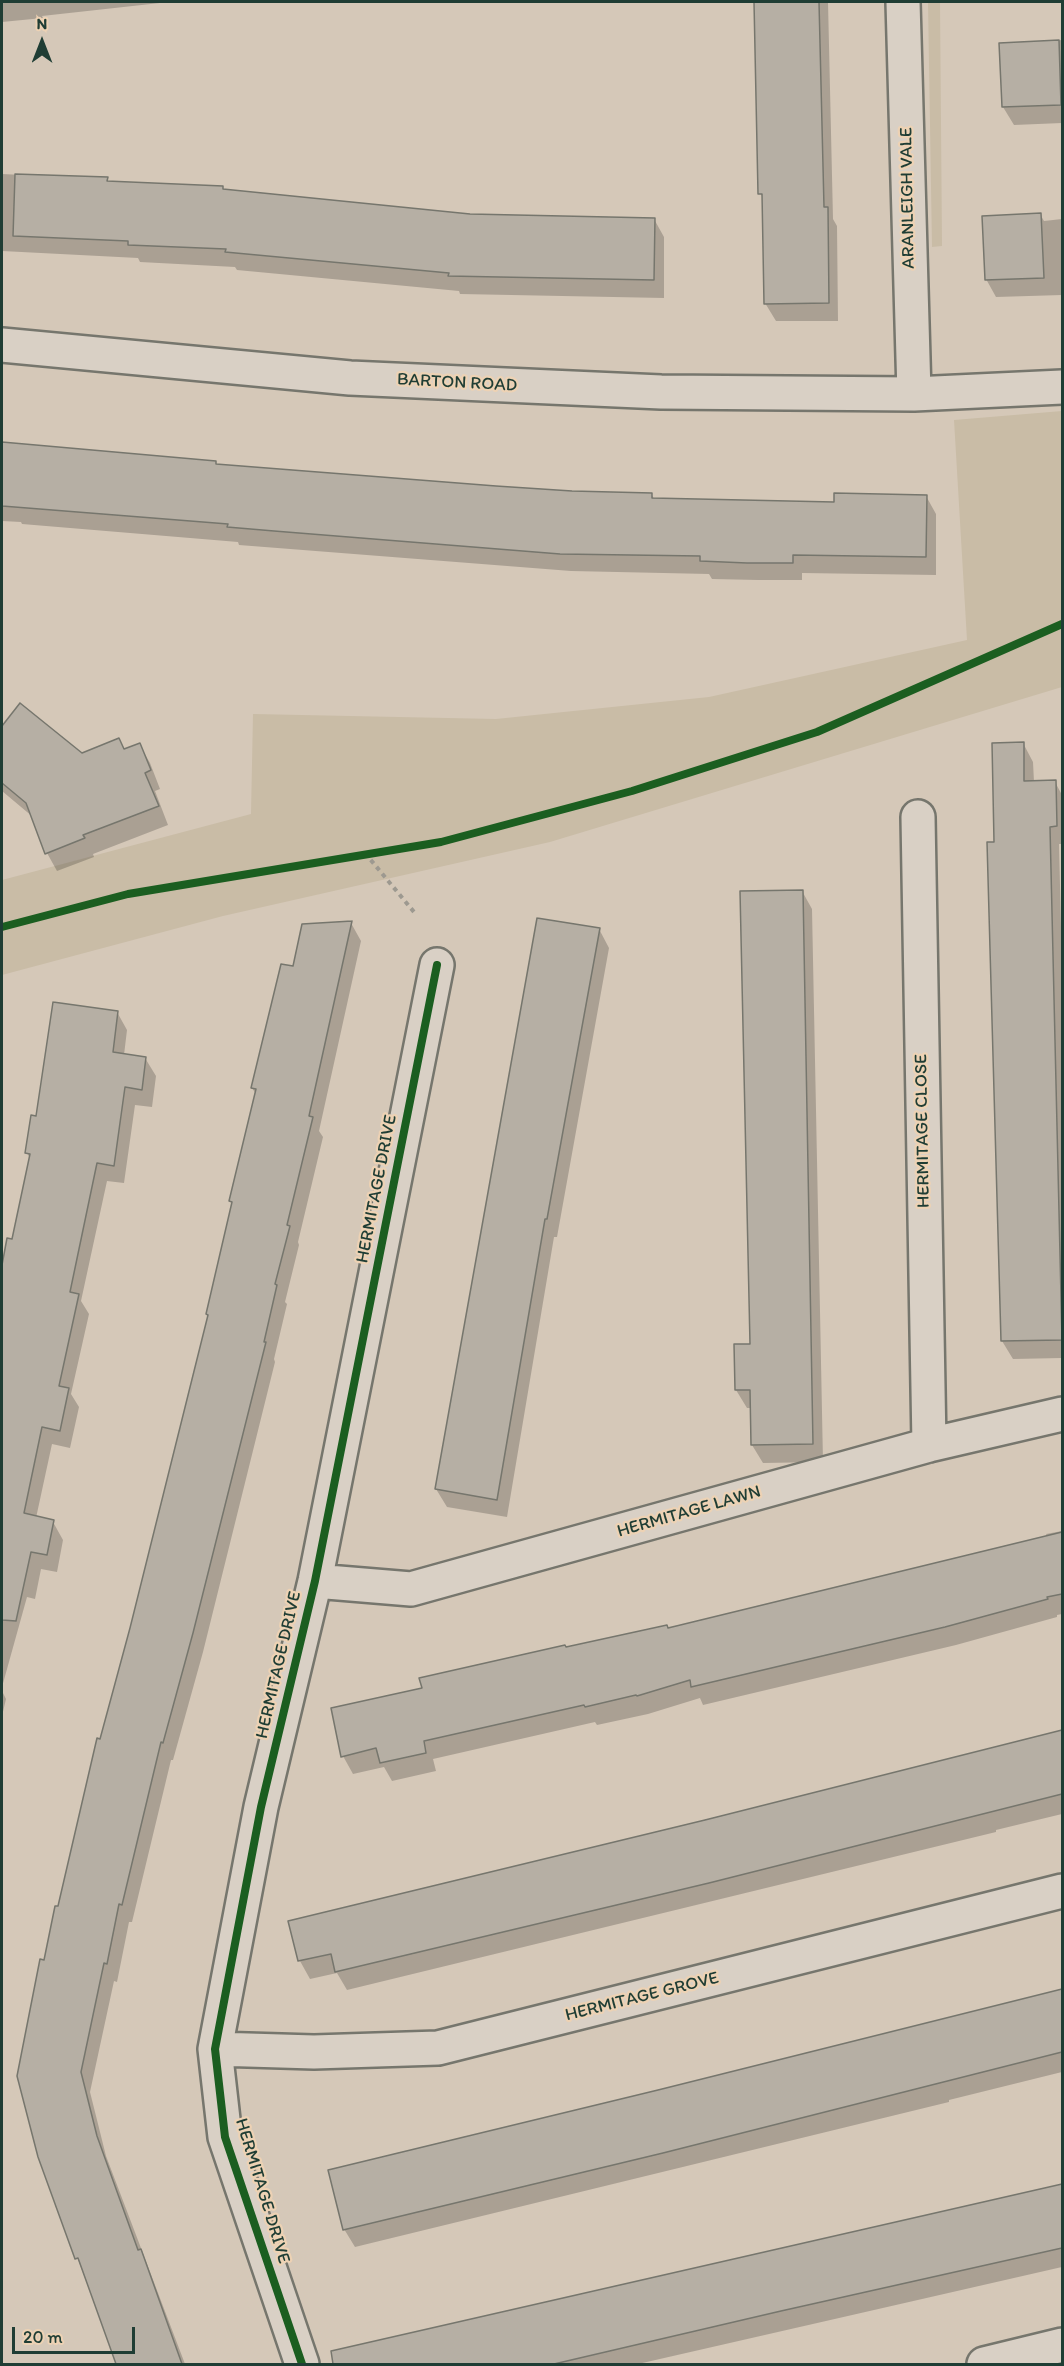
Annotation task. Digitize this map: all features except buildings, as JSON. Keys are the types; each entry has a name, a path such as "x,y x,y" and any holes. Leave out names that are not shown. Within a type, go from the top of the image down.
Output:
{"street":[{"name":"ARANLEIGH VALE","path":"903,2 914,394"},
{"name":"BARTON ROAD","path":"2,345 351,378 661,392 914,394 1062,387"},
{"name":"HERMITAGE CLOSE","path":"918,818 928,1445"},
{"name":"HERMITAGE DRIVE","path":"302,2364 225,2136 215,2049 261,1808 315,1581 436,964"},
{"name":"HERMITAGE LAWN","path":"315,1581 411,1589 928,1445 1062,1414"},
{"name":"HERMITAGE GROVE","path":"215,2049 314,2052 438,2048 1062,1891"},
{"path":"984,2364 1062,2345"}],"path":[{"path":"356,855 376,852"},
{"path":"365,853 414,912"}],"shaded area":[{"path":"928,2 940,2 942,246 932,247"},
{"path":"1062,411 1062,687 550,842 223,916 2,975 2,880 251,814 253,714 496,719 709,697 967,640 954,420"}],"cycle path":[{"path":"2,927 128,894 441,842 632,791 817,732 1062,624"},
{"path":"302,2364 225,2137 215,2049 261,1807 315,1581 437,965"}]}
